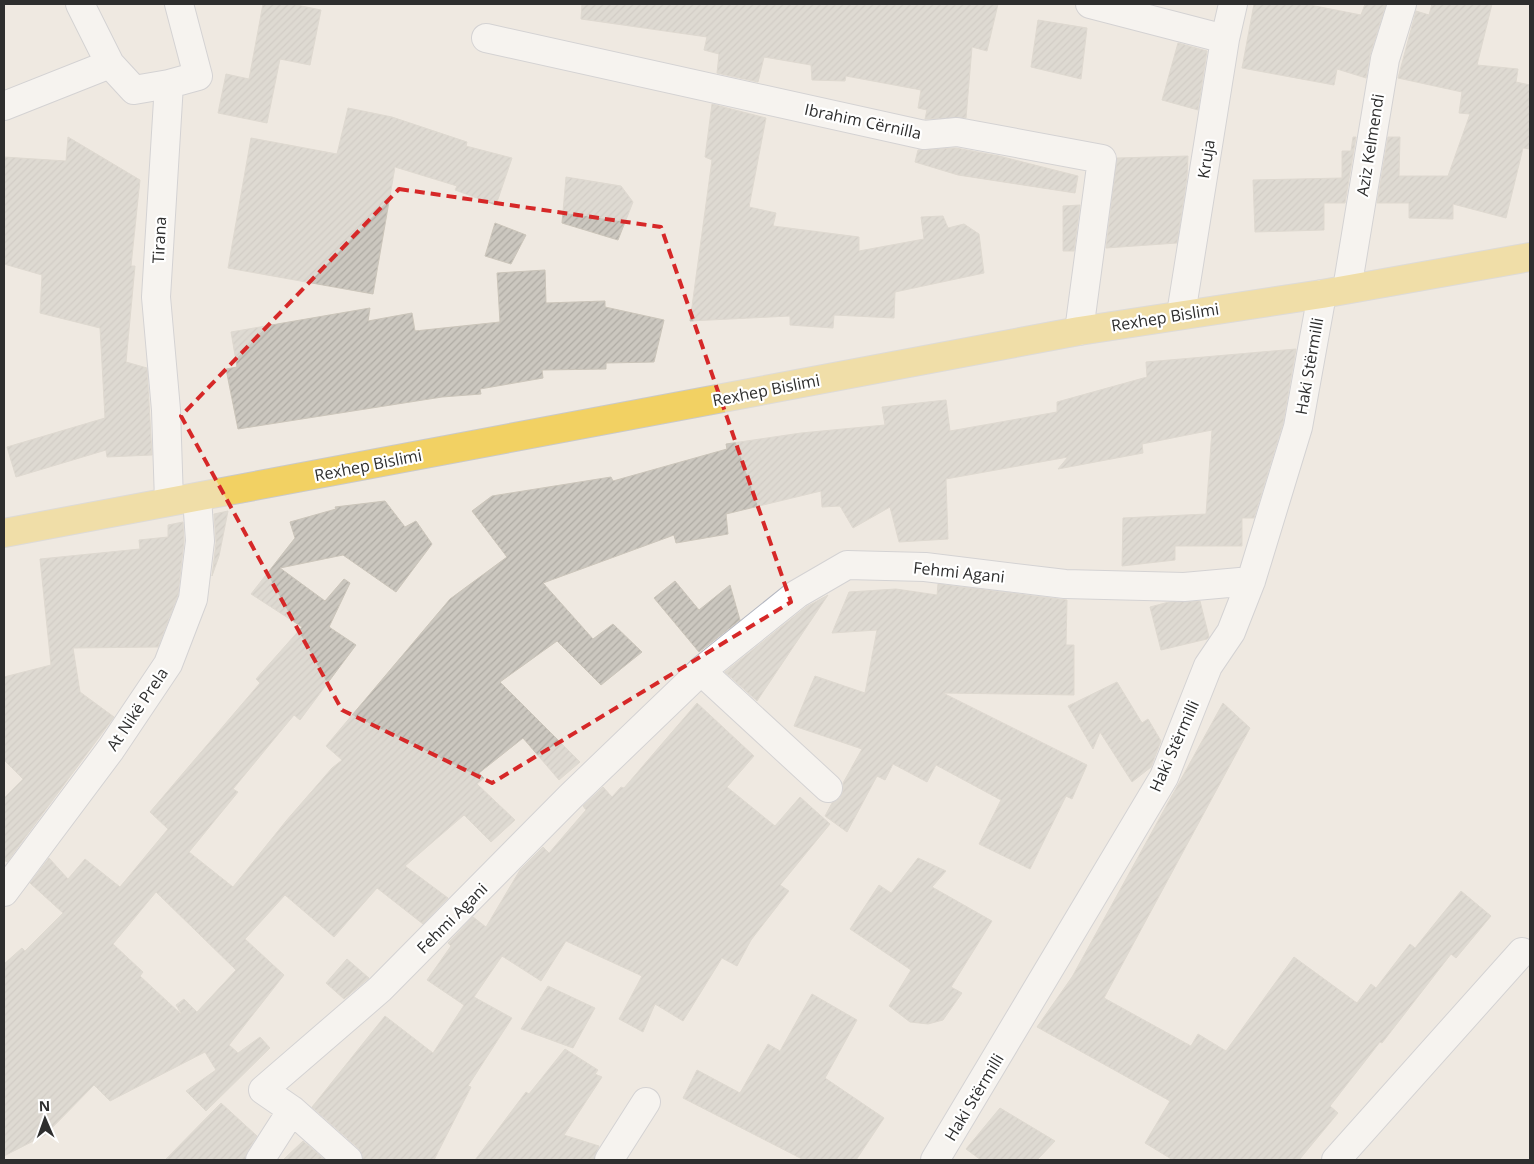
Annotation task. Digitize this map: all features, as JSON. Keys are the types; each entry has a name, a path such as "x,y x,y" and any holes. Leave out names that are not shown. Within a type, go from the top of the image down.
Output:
{"main road":[{"name":"Rexhep Bislimi","path":"4,533 1080,331 1335,291 1530,257"}],"street":[{"path":"80,4 110,64 134,90 169,84 198,76 179,4"},
{"path":"1090,4 1225,39"},
{"name":"Kruja","path":"1180,314 1225,39 1233,4"},
{"name":"Aziz Kelmendi","path":"1335,291 1385,58 1402,4"},
{"name":"Ibrahim Cërnilla","path":"486,38 924,135 957,132 1102,158 1080,331"},
{"path":"4,106 110,64"},
{"name":"Tirana","path":"169,84 156,297 166,410 169,501"},
{"name":"Haki Stërmilli","path":"935,1160 1164,777 1208,666 1231,632 1251,581 1298,427 1335,291"},
{"name":"At Nikë Prela","path":"4,892 111,749 168,664 193,599 200,541 197,498"},
{"name":"Fehmi Agani","path":"292,1110 263,1090 380,989 571,796 701,671 797,594 847,565 925,568 1065,584 1184,587 1251,581"},
{"path":"701,671 828,788"},
{"path":"1336,1160 1522,952"},
{"path":"609,1160 646,1102"},
{"path":"260,1160 292,1110 348,1160"}],"highlighted area":[{"path":"399,189 661,227 791,602 492,783 342,710 181,416"}],"building":[{"path":"263,4 292,4 321,10 310,65 280,59 267,123 218,113 226,74 249,79"},
{"path":"582,4 998,4 987,51 972,47 966,118 925,119 927,110 918,108 921,90 846,76 845,81 812,80 811,65 764,57 758,82 717,73 719,54 704,50 707,37 581,19"},
{"path":"1254,4 1305,4 1361,15 1365,4 1386,4 1370,55 1366,78 1337,69 1334,85 1242,68"},
{"path":"1432,4 1492,4 1477,65 1518,69 1516,82 1530,85 1530,149 1523,148 1506,218 1453,204 1453,219 1409,218 1409,203 1377,203 1388,137 1400,137 1399,176 1448,176 1470,114 1459,113 1462,92 1398,78 1416,11 1429,15"},
{"path":"1038,20 1087,28 1081,79 1031,67"},
{"path":"1178,43 1207,51 1198,110 1162,100"},
{"path":"712,104 766,118 749,207 776,213 773,226 859,237 859,251 924,239 921,217 943,216 948,228 964,224 979,234 984,273 895,292 894,318 834,315 833,328 790,325 790,316 690,321 712,160 705,157"},
{"path":"348,108 392,117 467,142 466,146 512,158 496,205 455,190 457,186 395,167 373,294 228,268 251,138 337,154"},
{"path":"68,137 140,180 131,266 135,266 126,362 147,368 152,455 107,457 106,450 16,477 7,447 105,418 100,328 40,313 42,275 4,264 4,157 66,161"},
{"path":"1353,137 1356,137 1345,203 1324,203 1324,230 1255,232 1253,180 1342,178 1342,151 1351,151"},
{"path":"956,148 999,156 1078,176 1075,193 958,175 915,162 918,150"},
{"path":"1188,156 1187,177 1177,243 1106,248 1117,158"},
{"path":"566,177 621,186 633,202 618,240 562,223"},
{"path":"1080,205 1074,251 1063,251 1063,206"},
{"path":"495,223 526,235 511,264 485,256"},
{"path":"545,270 546,303 605,301 605,307 664,320 654,362 606,363 606,369 542,370 543,378 480,389 481,394 442,397 238,429 226,369 237,367 231,332 370,308 368,321 412,313 415,331 500,322 497,273"},
{"path":"1296,349 1283,423 1254,518 1242,518 1242,546 1175,546 1175,560 1122,566 1123,518 1206,514 1212,430 1142,444 1143,453 1058,469 1068,457 946,479 948,539 899,542 890,507 853,528 840,506 822,507 821,491 726,514 728,534 676,543 674,535 543,583 593,639 613,624 642,652 601,685 557,641 500,682 580,762 559,780 523,738 479,773 484,778 477,784 515,820 491,842 464,815 405,866 448,898 423,924 377,888 334,937 285,895 245,939 284,975 229,1045 238,1053 260,1037 270,1048 206,1111 186,1091 216,1070 205,1052 110,1101 94,1085 45,1135 4,1156 4,964 22,948 25,951 63,913 30,883 49,858 68,879 85,859 120,887 168,829 150,812 260,683 256,679 302,627 251,594 295,538 290,522 336,509 335,507 385,501 405,527 416,521 432,544 396,592 343,555 280,568 325,601 344,579 350,583 329,627 356,645 300,720 294,715 233,789 238,792 189,852 233,887 286,821 332,768 342,760 326,746 450,599 507,557 472,511 492,496 611,477 613,481 727,449 726,444 801,433 885,425 882,407 946,400 950,431 1057,412 1057,402 1147,377 1146,362","holes":["156,892 236,970 197,1012 184,999 176,1005 182,1015 140,976 143,972 113,944"]},
{"path":"228,511 219,556 212,576 216,543 214,514"},
{"path":"183,522 184,541 178,595 158,647 73,648 80,692 114,717 7,862 4,860 4,798 23,779 4,760 4,677 51,665 40,559 140,549 139,540 168,537 168,525"},
{"path":"675,581 699,610 730,585 740,620 699,652 654,598"},
{"path":"938,584 1067,600 1066,645 1074,645 1074,695 943,693 1087,765 1072,799 1066,796 1030,869 979,844 1001,800 936,765 927,782 893,764 885,780 877,776 847,832 825,816 832,803 840,798 843,791 843,783 862,749 794,726 815,676 865,693 877,630 832,633 849,592 896,589 937,595"},
{"path":"828,595 757,701 725,672 806,607"},
{"path":"1200,601 1209,637 1161,650 1150,607 1169,602"},
{"path":"1117,682 1142,723 1148,719 1161,741 1151,767 1132,782 1100,732 1093,749 1068,706"},
{"path":"697,703 754,756 727,787 775,826 800,797 830,824 780,885 789,891 751,940 737,966 722,958 683,1021 655,1004 643,1032 619,1019 642,976 566,941 541,981 502,956 474,997 512,1018 468,1086 471,1087 434,1160 363,1160 358,1148 312,1107 385,1016 433,1053 464,1005 427,980 451,946 448,943 473,917 486,927 520,870 543,847 549,853 586,810 583,806 603,787 612,797 621,787 624,788"},
{"path":"1223,703 1250,728 1104,998 1191,1046 1198,1034 1226,1051 1294,957 1357,1003 1371,984 1376,988 1410,944 1415,948 1461,891 1491,916 1456,958 1451,954 1382,1043 1380,1042 1330,1106 1338,1113 1299,1160 1173,1160 1145,1143 1170,1101 1037,1027 1072,977"},
{"path":"918,858 946,871 932,887 992,921 951,987 962,993 943,1020 928,1024 910,1022 889,1006 911,970 850,929 879,885 891,893"},
{"path":"347,959 369,978 344,999 326,983"},
{"path":"548,986 595,1008 573,1048 521,1029"},
{"path":"812,994 857,1020 825,1078 884,1118 856,1160 804,1160 683,1098 697,1070 740,1093 768,1044 780,1051"},
{"path":"565,1049 598,1070 595,1074 602,1077 564,1135 599,1146 594,1160 475,1160 526,1092 529,1094"},
{"path":"221,1103 257,1136 247,1152 245,1160 165,1160"},
{"path":"1000,1108 1055,1141 1037,1160 981,1160 966,1149"},
{"path":"303,1141 325,1160 283,1160"}]}
